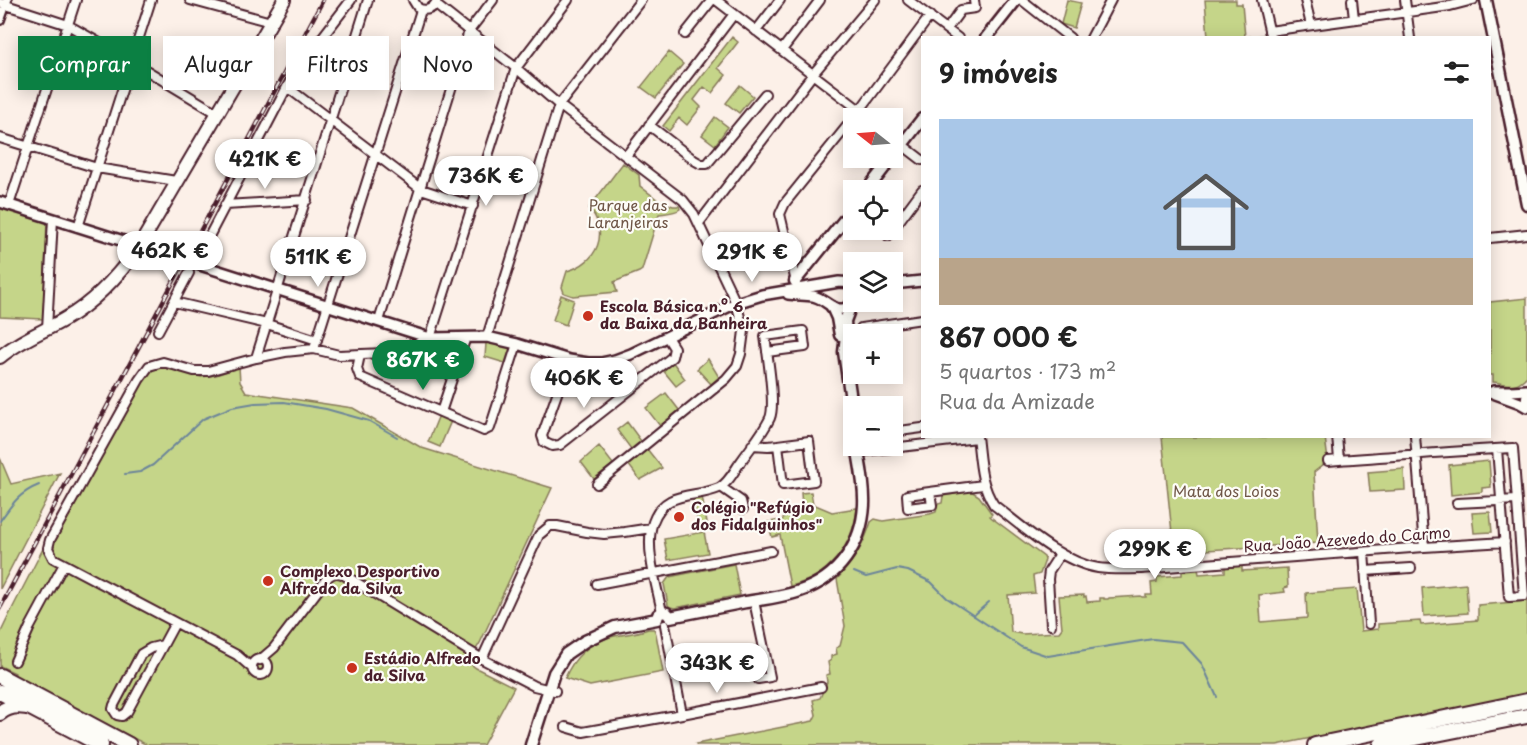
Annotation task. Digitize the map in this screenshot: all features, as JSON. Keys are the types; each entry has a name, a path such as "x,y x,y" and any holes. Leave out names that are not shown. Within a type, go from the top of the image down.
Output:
{"highway":[{"path":"0,676 129,745"},
{"path":"0,691 0,702"},
{"path":"0,691 101,745"},
{"path":"1315,745 1527,701"},
{"path":"0,713 7,708 20,706 32,709"},
{"path":"1381,745 1527,716"}],"main road":[{"path":"0,357 17,344 81,309 119,274 139,247 284,0"},
{"path":"989,36 1016,0"},
{"path":"1486,0 1527,204"},
{"path":"903,145 921,120"},
{"path":"875,180 885,168"},
{"path":"796,285 843,223"},
{"path":"831,306 837,318 843,347"},
{"path":"538,745 554,673 566,654 585,641 615,627 798,592 834,572 850,552 860,531 864,506 859,456"},
{"path":"531,745 552,690"}],"street":[{"path":"76,0 28,147 4,204 430,338 487,337 569,360 588,363 615,360 753,297 776,293 796,285 843,283"},
{"path":"139,36 151,0"},
{"path":"190,0 211,3 271,22"},
{"path":"323,36 351,0"},
{"path":"256,358 368,0"},
{"path":"413,0 415,5 422,10 429,10 436,2 560,105 683,200 699,223 736,303 744,331 737,366 726,379 597,484"},
{"path":"379,321 469,31 493,0"},
{"path":"274,648 267,671 262,675 257,675 237,655 53,558 48,548 50,540 138,380 149,366 163,362 194,371 208,371 256,358 314,349 339,355 385,353 430,338 516,68 568,0"},
{"path":"487,337 560,105 641,0"},
{"path":"685,34 714,0 857,108"},
{"path":"756,31 780,0"},
{"path":"782,50 820,0"},
{"path":"699,223 813,74 875,0"},
{"path":"908,0 956,36"},
{"path":"947,29 961,10 975,8 974,0"},
{"path":"1022,0 1067,36"},
{"path":"1093,36 1111,0"},
{"path":"1262,0 1270,34 1311,25 1450,6 1473,0"},
{"path":"1305,0 1311,25"},
{"path":"1352,0 1354,19"},
{"path":"1405,0 1410,36"},
{"path":"0,20 4,3 68,25 87,36"},
{"path":"314,349 422,10"},
{"path":"626,156 734,14"},
{"path":"861,108 930,16"},
{"path":"151,73 217,113"},
{"path":"203,248 286,89"},
{"path":"78,227 122,90"},
{"path":"291,90 421,189 473,206"},
{"path":"649,125 694,160 707,164 765,94"},
{"path":"796,285 780,214 785,203 843,131"},
{"path":"0,138 97,168 176,181"},
{"path":"903,145 921,159"},
{"path":"903,216 921,191"},
{"path":"225,205 307,200"},
{"path":"47,329 52,219"},
{"path":"1491,238 1527,234"},
{"path":"158,332 189,273"},
{"path":"903,283 921,281"},
{"path":"831,306 827,298 829,288 839,283 843,284"},
{"path":"776,293 813,296 831,306 843,309"},
{"path":"174,302 267,324 318,340"},
{"path":"888,324 921,319"},
{"path":"682,714 650,548 651,528 661,508 673,499 721,487 726,483 770,418 772,411 765,336 803,331 805,347 767,352"},
{"path":"441,412 466,337"},
{"path":"569,360 542,436 544,442 552,446 560,445 672,357 674,348 667,337"},
{"path":"360,355 357,369 360,377 484,430 490,428 517,344"},
{"path":"1491,392 1527,390"},
{"path":"1491,392 1527,407"},
{"path":"903,431 921,428"},
{"path":"903,444 967,438"},
{"name":"Rua João Azevedo do Carmo","path":"977,438 983,485 994,505 1060,554 1096,568 1141,569 1505,542"},
{"path":"1337,438 1339,460"},
{"path":"1415,438 1424,547"},
{"path":"752,445 768,446 809,441 814,481 783,485 778,445"},
{"path":"1328,461 1417,454 1497,449 1513,448 1524,596 1509,597 1497,449"},
{"path":"930,492 983,485"},
{"path":"721,487 741,501 743,508"},
{"path":"1457,504 1517,500"},
{"path":"482,659 539,535 545,529 557,526 603,534 651,528"},
{"path":"597,584 771,550"},
{"path":"1364,552 1369,624"},
{"path":"1051,625 1049,571 1060,554"},
{"path":"15,661 30,627 64,564"},
{"path":"1365,571 1411,568"},
{"path":"253,669 254,664 274,648 327,577 338,573 482,659 534,686 552,690"},
{"path":"754,601 770,677 758,679"},
{"path":"163,645 141,654 114,705 113,709 117,715 122,716 127,712 163,645 175,622"},
{"path":"237,655 265,661 268,666"},
{"path":"566,727 583,732 821,687"}],"green space":[{"path":"1067,0 1081,3 1074,28 1061,24"},
{"path":"1205,0 1236,0 1236,4 1242,4 1245,36 1208,36"},
{"path":"732,37 738,42 718,68 726,75 712,93 704,87 694,100 701,107 687,125 679,118 669,131 663,126"},
{"path":"669,52 683,64 656,98 641,87"},
{"path":"740,85 753,96 739,113 726,103"},
{"path":"715,117 728,127 715,145 702,135"},
{"name":"Parque das Laranjeiras","path":"623,163 639,175 640,186 667,207 668,204 679,206 680,209 659,214 642,270 614,282 617,292 573,296 564,293 562,287 567,271 586,261 598,246 599,227 589,208"},
{"path":"0,206 47,220 43,319 0,317"},
{"path":"561,295 574,300 566,325 553,320"},
{"path":"1527,298 1527,376 1519,383 1493,382 1493,375 1491,375 1491,302"},
{"path":"486,343 510,348 505,363 485,357"},
{"path":"708,359 719,377 711,384 697,369"},
{"path":"672,361 685,379 676,386 662,369"},
{"name":"Complexo Desportivo Alfredo da Silva","path":"163,366 201,377 216,375 239,367 240,382 246,392 353,408 422,448 552,488 480,643 468,662 514,687 483,745 147,745 14,677 15,673 0,666 0,634 49,537 143,376 152,369"},
{"path":"666,393 679,410 660,426 646,408"},
{"path":"439,415 451,421 440,447 428,442"},
{"path":"627,422 641,441 631,449 617,430"},
{"name":"Mata dos Loios","path":"1162,438 1325,438 1328,461 1314,472 1318,543 1174,552"},
{"path":"599,446 613,464 594,479 581,462"},
{"path":"647,449 662,468 640,480 628,464"},
{"path":"0,458 11,484 60,473 0,589"},
{"path":"1489,461 1491,487 1482,488 1482,492 1451,495 1449,465"},
{"path":"1404,469 1405,490 1370,492 1368,472"},
{"path":"971,491 979,496 992,514 990,516 992,518 1045,560 1040,574 1033,576 1035,593 1008,595 1011,632 1022,634 1059,632 1062,628 1059,596 1084,595 1087,602 1100,601 1100,598 1146,597 1146,595 1152,595 1151,583 1157,582 1157,577 1182,575 1182,570 1198,569 1199,574 1225,572 1225,567 1242,565 1242,571 1287,568 1288,587 1284,588 1285,592 1259,595 1261,622 1307,618 1306,593 1357,589 1361,631 1378,629 1378,624 1420,621 1421,625 1478,620 1478,605 1527,601 1527,694 1277,745 696,744 813,721 816,715 813,700 820,698 827,682 826,675 830,674 828,662 831,656 837,654 836,648 840,646 845,626 837,579 858,552 871,522 875,519 883,521 930,514 936,512 938,504 942,503 943,496"},
{"path":"811,492 813,504 832,512 857,508 855,522 844,547 827,568 804,582 790,586 780,535 772,537 768,522 782,520 795,507 802,506 801,493"},
{"path":"702,497 708,528 699,530 693,499"},
{"path":"1490,512 1492,532 1474,533 1472,513"},
{"path":"704,532 708,553 668,560 664,539"},
{"path":"734,564 740,595 675,608 668,605 664,584 669,577"},
{"path":"1466,584 1468,613 1424,616 1422,588"},
{"path":"654,629 656,634 663,672 590,686 565,678 577,658 595,643 610,637"}],"waterway":[{"path":"125,474 140,472 153,465 203,419 232,407 255,403 284,402 326,409 369,421 397,437"},
{"path":"0,521 21,495 39,485"},
{"path":"854,572 866,577 897,569 908,571 931,582 947,598 1021,647 1048,656 1153,639 1182,642 1202,664 1217,697"},
{"path":"973,616 989,602"}],"railway":[{"path":"0,608 323,0"}],"place":[{"name":"Escola Básica n.º 6 da Baixa da Banheira","path":"588,316"},
{"name":"Colégio \"Refúgio dos Fidalguinhos\"","path":"679,517"},
{"name":"Complexo Desportivo Alfredo da Silva","path":"268,581"},
{"name":"Estádio Alfredo da Silva","path":"352,668"}]}
